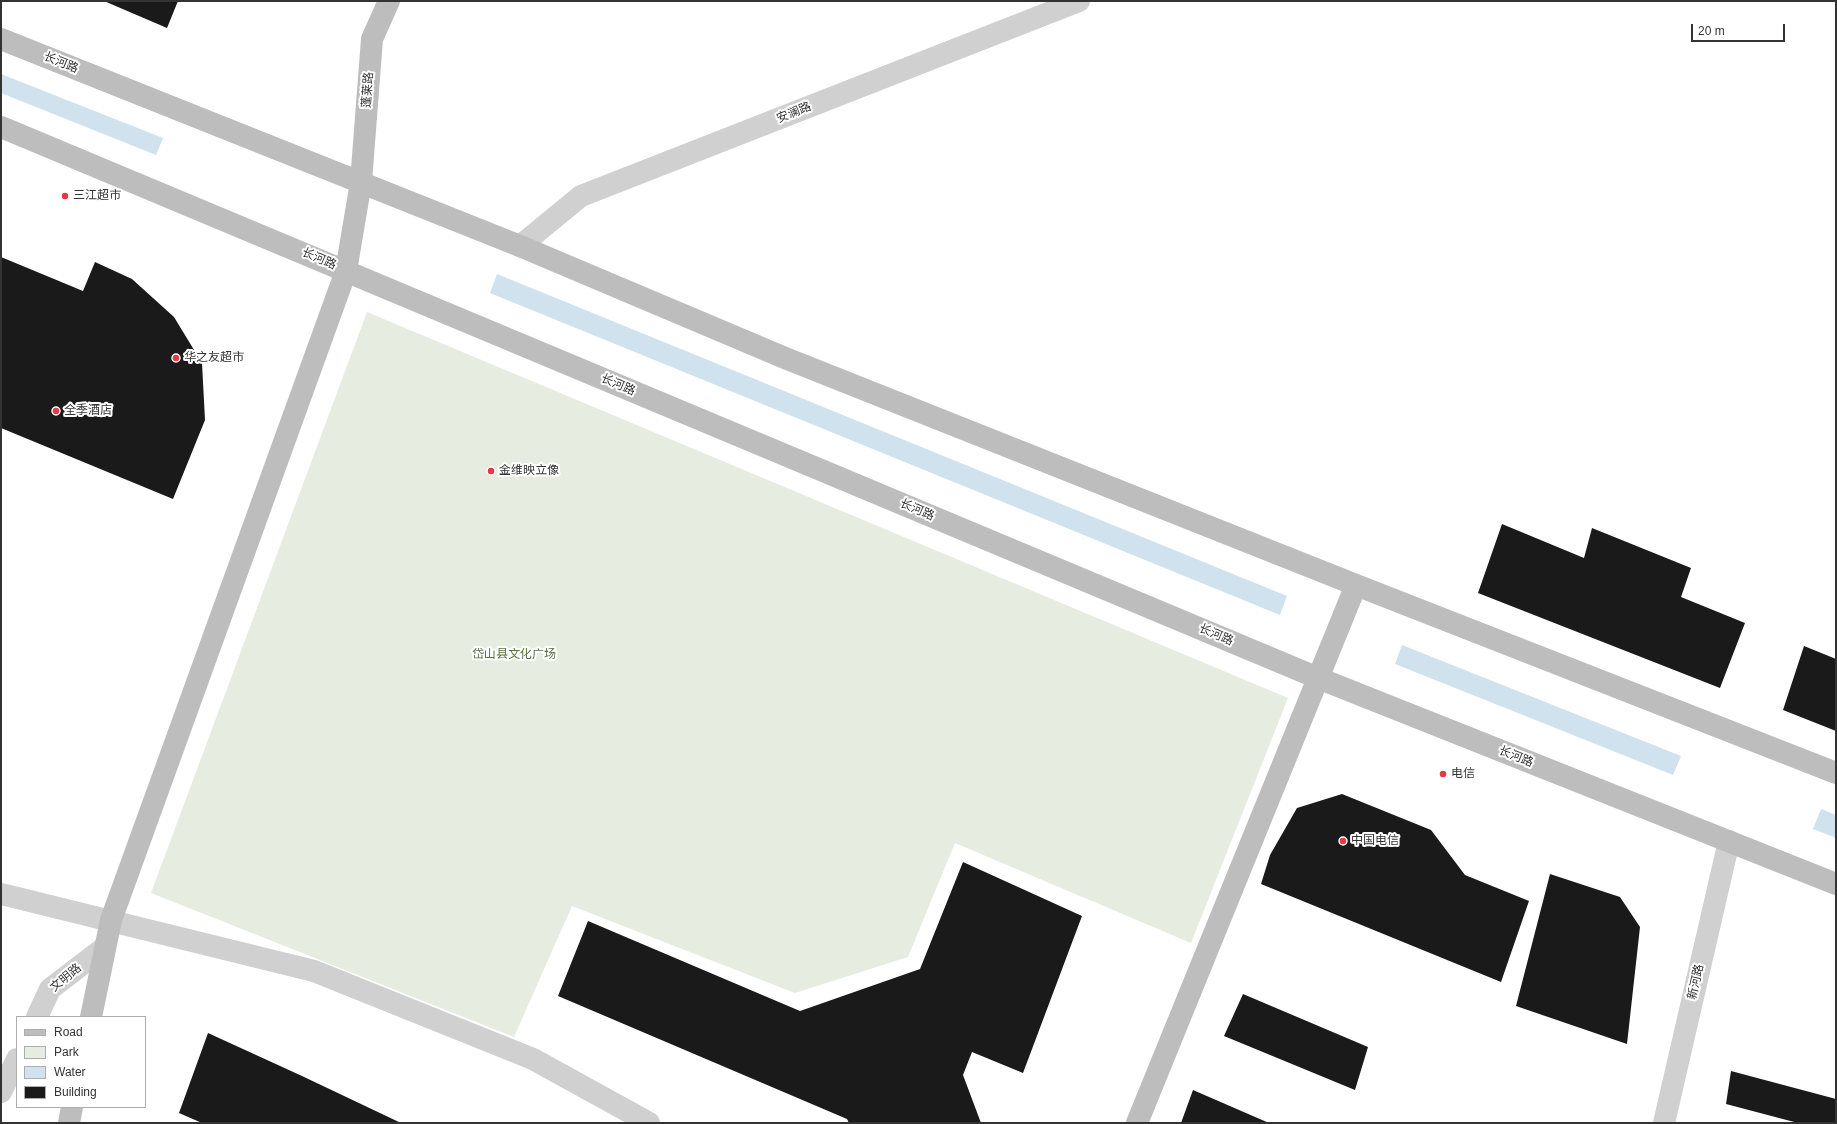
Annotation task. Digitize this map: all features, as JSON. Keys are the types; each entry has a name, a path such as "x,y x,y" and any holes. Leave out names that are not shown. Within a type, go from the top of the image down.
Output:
{"main road":[{"name":"蓬莱路","path":"91,1016 111,920 346,271 361,182 372,40 389,1"},
{"name":"长河路","path":"1,39 520,246 785,358 1356,585 1836,772"},
{"name":"长河路","path":"1,127 1318,678 1836,884"},
{"path":"1137,1123 1356,585"},
{"path":"69,1123 72,1108"}],"street":[{"name":"安澜路","path":"520,246 582,196 1079,1"},
{"name":"新河路","path":"1664,1123 1729,841"},
{"path":"1,894 314,971 533,1059 649,1123"},
{"name":"文明路","path":"37,1016 50,989 105,947"},
{"path":"1,1092 16,1060"}],"green space":[{"name":"岱山县文化广场","path":"367,312 1288,698 1191,943 955,843 908,957 795,993 572,906 514,1037 151,893"}],"water":[{"path":"1,74 163,138 156,155 1,93"},
{"path":"497,274 1287,596 1280,615 490,293"},
{"path":"1402,645 1681,756 1673,775 1395,664"},
{"path":"1821,809 1836,815 1836,838 1813,829"}],"building":[{"path":"104,1 178,1 167,28"},
{"path":"1,257 83,291 95,262 132,279 174,317 202,363 205,420 173,499 1,428"},
{"path":"1502,524 1584,558 1592,528 1691,568 1681,597 1745,623 1720,688 1478,593"},
{"path":"1804,646 1836,659 1836,731 1783,710"},
{"path":"1342,794 1431,830 1465,875 1529,901 1501,982 1261,884 1270,855 1297,808"},
{"path":"963,862 1082,916 1023,1073 972,1052 963,1075 981,1123 849,1123 847,1119 558,996 588,921 800,1011 920,969"},
{"path":"1550,874 1620,897 1640,927 1627,1044 1516,1006"},
{"path":"1243,994 1368,1047 1355,1090 1224,1036"},
{"path":"208,1033 401,1123 202,1123 179,1113"},
{"path":"1731,1071 1836,1099 1836,1123 1798,1123 1726,1104"},
{"path":"1193,1090 1269,1123 1181,1123"}],"place":[{"name":"三江超市","path":"65,196"},
{"name":"华之友超市","path":"176,358"},
{"name":"全季酒店","path":"56,411"},
{"name":"金维映立像","path":"491,471"},
{"name":"电信","path":"1443,774"},
{"name":"中国电信","path":"1343,841"}]}
